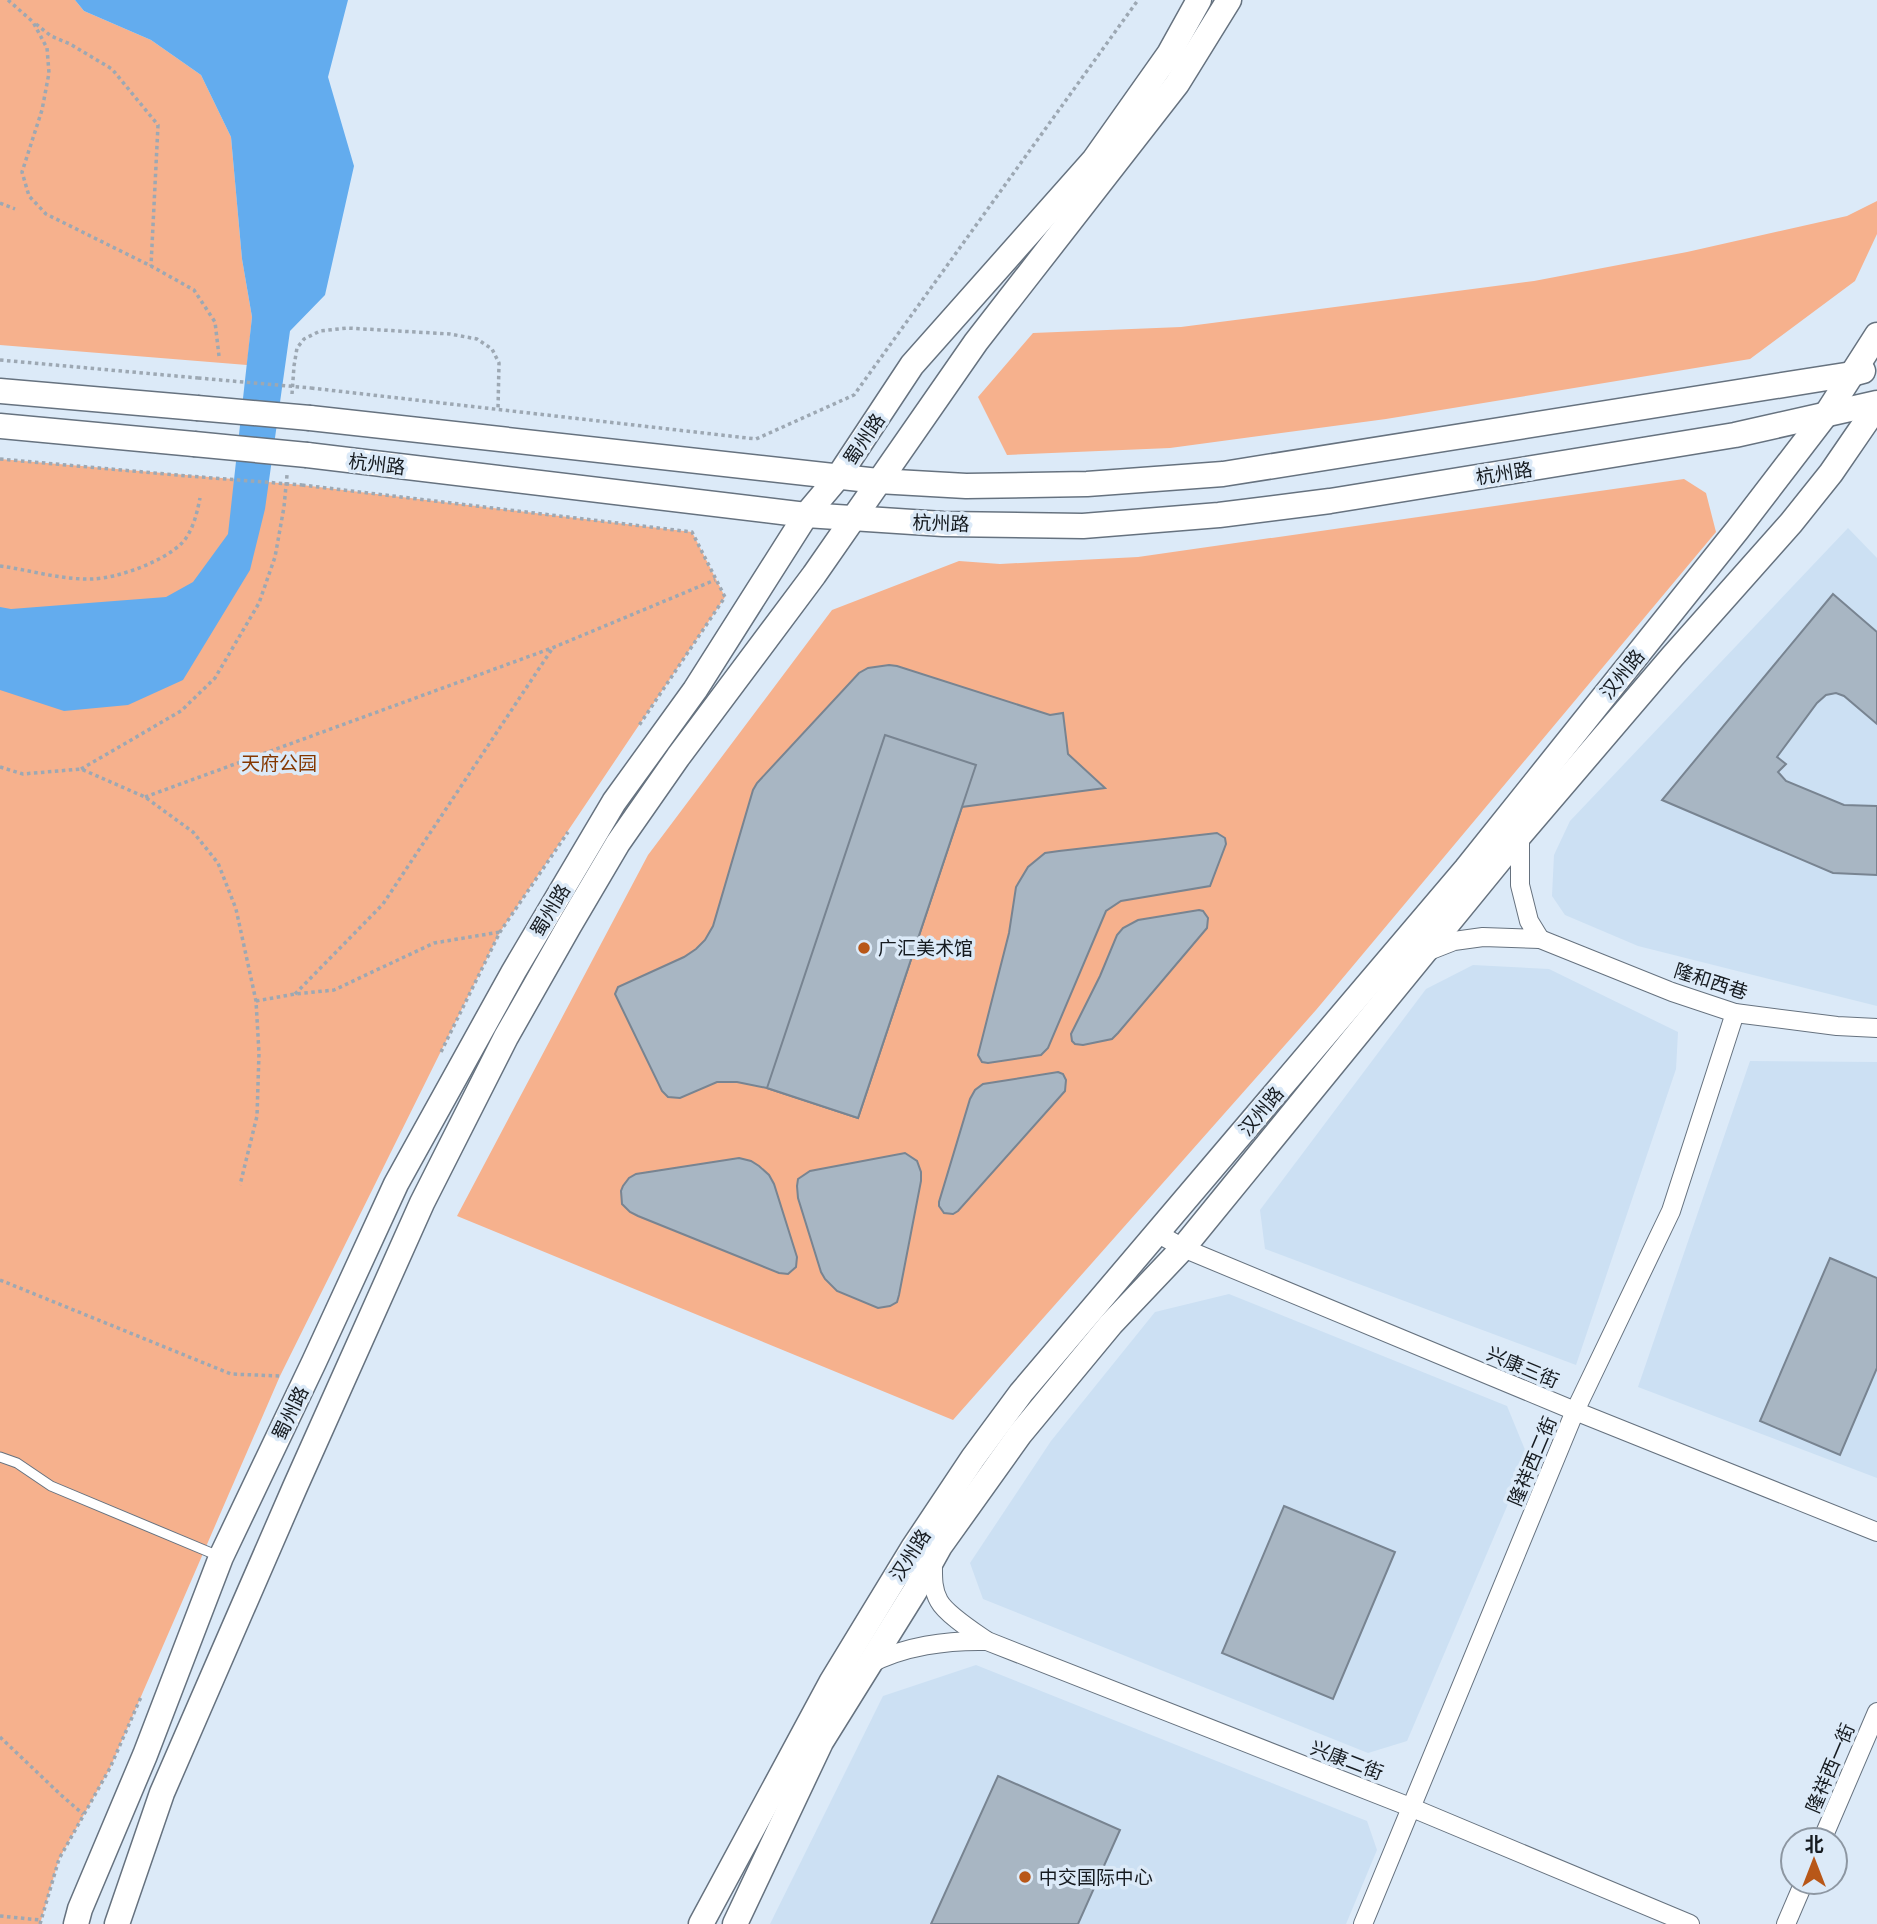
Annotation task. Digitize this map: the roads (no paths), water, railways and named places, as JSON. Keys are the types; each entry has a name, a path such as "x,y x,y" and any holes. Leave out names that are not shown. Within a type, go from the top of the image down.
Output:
{"main road":[{"name":"蜀州路","path":"76,1924 221,1557 396,1184 514,971 614,802 695,690 806,515 838,477 912,365 1094,160 1168,54 1199,0"},
{"name":"蜀州路","path":"117,1924 162,1793 422,1203 506,1037 618,843 678,757 814,575 976,342 1177,84 1229,0"},
{"name":"汉州路","path":"701,1924 832,1681 913,1548 973,1458 1021,1393 1466,869 1827,414 1877,335"},
{"name":"杭州路","path":"0,391 197,408 300,411 838,477 966,486 1087,484 1223,474 1852,374 1877,367"},
{"name":"杭州路","path":"0,426 194,444 297,462 806,515 943,524 1083,526 1219,515 1330,501 1735,435 1877,405"},
{"name":"汉州路","path":"740,1920 821,1742 940,1546 1020,1434 1111,1324 1183,1248 1520,835 1791,523 1831,473 1877,405"}],"street":[{"path":"1520,835 1520,885 1529,921 1540,939"},
{"name":"隆和西巷","path":"1422,953 1454,941 1483,937 1540,939 1672,992 1735,1013 1837,1026 1877,1028"},
{"name":"隆祥西二街","path":"1363,1924 1575,1411 1671,1211 1735,1013"},
{"name":"兴康三街","path":"1157,1233 1183,1248 1575,1411 1877,1532"},
{"path":"933,1559 934,1585 939,1602 961,1623 987,1641"},
{"path":"867,1665 886,1655 928,1646 987,1641"},
{"name":"兴康二街","path":"987,1641 1410,1807 1690,1924"},
{"name":"隆祥西一街","path":"1828,1826 1877,1712"},
{"path":"1786,1924 1798,1896"}],"lane":[{"path":"0,1457 17,1463 51,1486 221,1557"}],"water":[{"path":"75,0 348,0 328,77 354,166 325,295 290,331 265,509 250,570 183,680 128,705 64,711 0,690 0,607 11,609 166,597 193,582 228,534 252,317 242,259 231,137 201,75 151,40 84,11"}],"place":[{"name":"广汇美术馆","path":"864,948"},
{"name":"中交国际中心","path":"1025,1877"}],"park label":[{"name":"天府公园","path":"279,763"}]}
